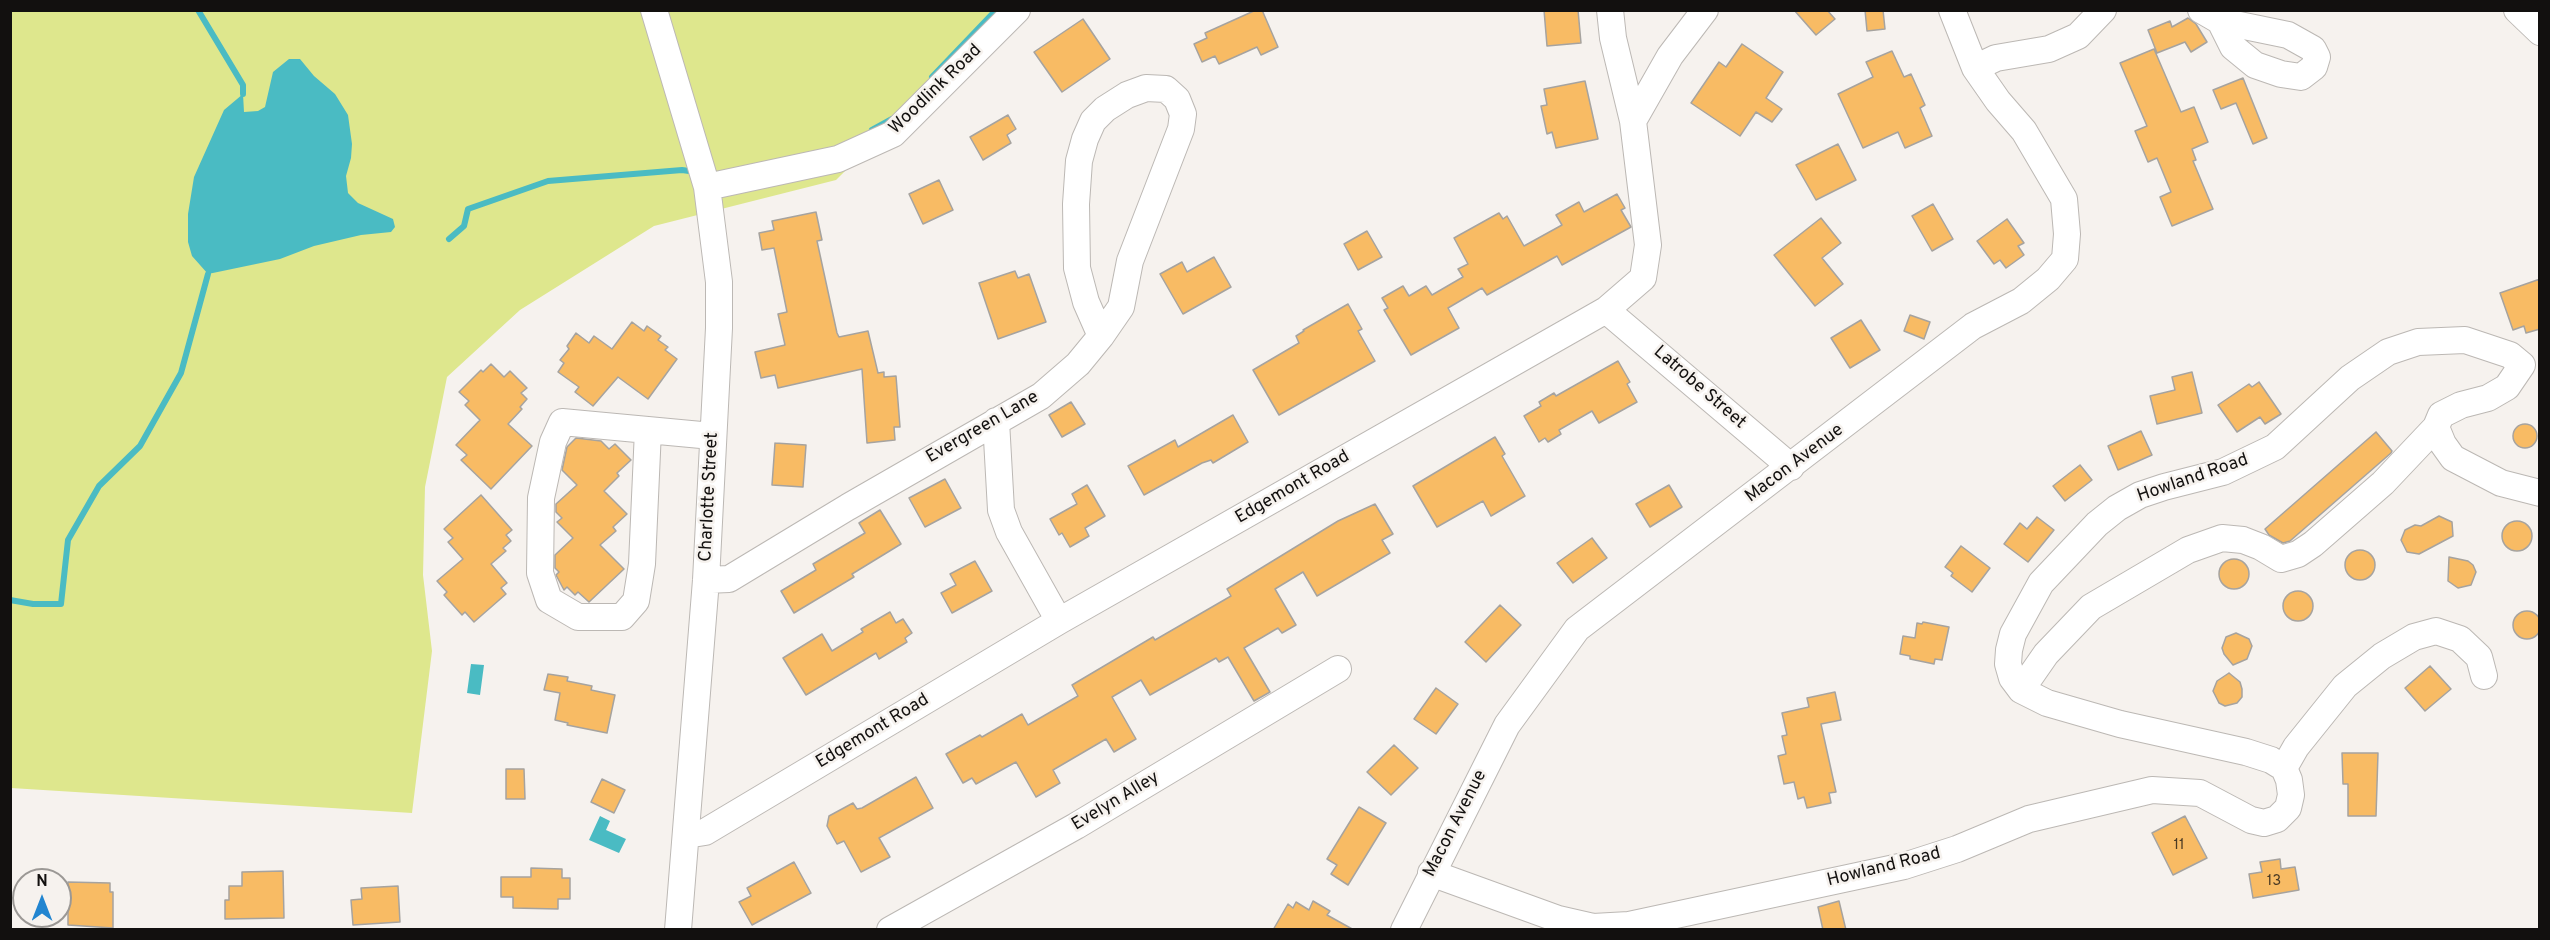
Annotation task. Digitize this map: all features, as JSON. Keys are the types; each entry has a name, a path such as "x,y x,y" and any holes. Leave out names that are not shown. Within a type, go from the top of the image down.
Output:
{"street":[{"name":"Charlotte Street","path":"654,10 706,187 719,282 719,327 706,580 678,930"},
{"name":"Woodlink Road","path":"706,187 838,159 893,134 1017,10"},
{"name":"Edgemont Road","path":"686,836 705,832 1059,621 1606,310 1643,278 1648,245 1633,121 1612,38 1610,10"},
{"path":"1633,121 1670,56 1705,10"},
{"name":"Macon Avenue","path":"1404,930 1507,725 1577,629 1973,326 2021,301 2049,279 2065,260 2067,234 2064,199 2024,131 1998,101 1975,68 1952,10"},
{"path":"1975,68 1996,58 2049,49 2078,36 2103,10"},
{"path":"2517,10 2540,32"},
{"name":"Evergreen Lane","path":"706,580 729,579 1041,396 1078,364 1101,336 1121,308 1130,261 1180,129 1183,114 1177,99 1166,88 1146,87 1127,95 1105,109 1093,121 1079,161 1077,268 1086,302 1101,336"},
{"name":"Latrobe Street","path":"1606,310 1791,467"},
{"name":"Howland Road","path":"2465,340 2531,364 2507,387 2488,398 2461,405 2441,415 2436,427 2383,483 2313,544 2298,554 2281,559 2243,540 2222,538 2187,550 2091,607 2046,654 2021,690 2012,678 2008,664 2013,634 2046,577 2097,524 2117,508 2140,495 2223,471 2275,447 2350,378 2388,352 2418,342 2465,340"},
{"path":"996,421 1001,510 1008,532 1059,621"},
{"path":"648,430 642,564 636,601 622,616 578,616 549,600 540,573 541,498 553,442 562,422 648,430 712,436"},
{"path":"2436,427 2443,444 2453,458 2500,483 2540,493"},
{"path":"2021,690 2046,703 2120,724 2246,752 2271,759 2284,768 2295,747 2344,686 2382,656 2414,637 2436,631 2460,639 2479,657 2484,676"},
{"name":"Evelyn Alley","path":"890,930 1076,826 1338,669"},
{"name":"Howland Road","path":"1431,873 1558,919 1593,927 1629,925 1904,866 1957,849 2029,819 2152,790 2200,793 2251,820 2264,823 2277,819 2288,808 2291,795 2289,780 2284,768"}],"green space":[{"path":"10,11 1006,11 836,180 654,226 520,310 447,377 425,487 423,575 432,651 412,813 11,788"}],"water":[{"path":"289,59 300,59 314,76 335,94 348,115 352,144 346,176 348,193 358,203 393,219 395,227 391,232 361,235 314,246 280,259 208,274 192,256 188,242 188,214 194,177 224,110 243,94 244,112 258,111 265,107 273,72"},
{"path":"471,664 484,665 480,695 467,693"},
{"path":"600,816 610,821 606,830 626,839 619,853 589,840"}],"building":[{"path":"1256,10 1262,10 1278,47 1261,55 1257,47 1219,64 1215,56 1202,62 1194,44 1207,38 1205,33"},
{"path":"1544,10 1578,10 1581,43 1547,46"},
{"path":"1794,10 1827,10 1835,19 1816,35"},
{"path":"1865,10 1883,10 1885,29 1867,31"},
{"path":"2188,18 2196,24 2207,42 2191,52 2185,42 2157,53 2148,30 2170,21 2172,27"},
{"path":"1083,19 1110,59 1062,92 1034,52"},
{"path":"1742,44 1783,72 1766,98 1782,109 1772,122 1756,112 1740,136 1691,103 1719,62 1726,67"},
{"path":"2154,49 2181,112 2194,107 2208,142 2192,149 2196,160 2193,161 2213,209 2172,226 2160,197 2171,192 2157,158 2148,162 2135,131 2147,126 2120,63"},
{"path":"1892,51 1904,77 1911,74 1925,105 1920,108 1932,136 1905,148 1898,132 1863,148 1838,94 1873,77 1866,62"},
{"path":"2243,78 2267,138 2253,144 2236,103 2221,109 2213,90"},
{"path":"1585,81 1598,139 1556,148 1552,132 1547,134 1541,106 1547,105 1544,89"},
{"path":"1008,115 1016,129 1007,135 1011,143 983,160 970,137"},
{"path":"1838,144 1856,180 1816,200 1796,165"},
{"path":"939,180 953,210 923,224 909,194"},
{"path":"1617,194 1625,208 1621,210 1631,227 1562,265 1557,256 1487,295 1482,288 1448,308 1459,328 1411,355 1384,310 1388,308 1382,298 1403,286 1409,296 1426,286 1432,295 1463,277 1458,269 1468,264 1454,238 1499,213 1503,219 1507,216 1524,246 1562,225 1556,215 1579,202 1584,212"},
{"path":"1933,204 1953,239 1932,251 1912,216"},
{"path":"816,212 822,240 817,241 837,333 839,337 868,331 878,373 884,372 884,377 896,376 900,427 894,427 895,440 867,443 862,369 778,388 775,375 761,378 755,352 785,345 778,314 787,312 774,248 762,250 759,233 774,230 772,221"},
{"path":"1821,218 1841,243 1822,258 1843,284 1815,306 1774,255"},
{"path":"2007,219 2024,243 2018,246 2024,255 2006,268 2000,260 1994,264 1977,241"},
{"path":"1367,231 1382,257 1358,270 1344,244"},
{"path":"1214,257 1231,287 1183,314 1160,274 1182,262 1187,272"},
{"path":"1015,271 1018,278 1029,274 1046,322 998,339 979,283"},
{"path":"2540,279 2540,329 2526,333 2524,326 2513,330 2500,293"},
{"path":"1348,304 1362,329 1358,331 1375,361 1279,415 1253,370 1299,343 1296,336 1303,330"},
{"path":"1910,315 1930,322 1924,339 1904,331"},
{"path":"1861,320 1880,350 1850,368 1831,338"},
{"path":"632,322 644,331 647,326 661,336 658,340 668,347 665,350 677,359 648,399 618,377 593,406 575,392 579,387 558,372 564,363 560,360 569,349 567,346 576,333 589,343 594,336 612,349"},
{"path":"1618,361 1630,382 1627,384 1637,402 1599,423 1592,411 1559,430 1561,434 1548,442 1545,438 1539,442 1524,416 1541,406 1539,402 1554,393 1556,396"},
{"path":"491,364 504,377 510,371 527,388 521,393 527,399 520,407 522,409 508,424 532,446 491,489 461,460 467,455 456,445 480,420 465,405 469,401 459,392 481,370 483,372"},
{"path":"2192,372 2202,413 2157,424 2150,396 2175,390 2172,377"},
{"path":"2259,382 2281,414 2265,424 2260,417 2237,432 2218,405 2249,384 2252,387"},
{"path":"1071,402 1085,424 1062,437 1049,415"},
{"path":"1233,415 1248,442 1213,463 1211,460 1202,463 1144,495 1128,466 1175,440 1178,447"},
{"path":"2525,424 2534,427 2537,436 2534,445 2525,448 2516,445 2513,436 2516,427"},
{"path":"2141,431 2152,455 2118,470 2108,446"},
{"path":"2376,432 2392,451 2391,453 2290,541 2283,543 2269,535 2265,529"},
{"path":"1495,437 1505,454 1502,456 1525,496 1491,516 1483,501 1437,527 1413,486"},
{"path":"576,438 601,441 609,449 615,444 631,460 617,473 619,476 604,491 627,514 613,527 616,531 600,545 624,569 589,602 578,592 575,595 567,587 564,590 556,575 559,572 555,568 555,555 573,538 557,522 562,518 556,512 556,504 577,485 562,470 567,447"},
{"path":"775,443 806,445 803,487 772,485"},
{"path":"2080,465 2092,480 2065,501 2053,486"},
{"path":"945,479 961,508 925,527 909,498"},
{"path":"1087,485 1105,516 1085,528 1089,536 1070,547 1062,533 1059,535 1050,519 1077,504 1072,494"},
{"path":"1669,485 1682,507 1650,527 1636,504"},
{"path":"481,495 512,530 506,535 511,541 503,548 506,551 491,564 507,583 501,588 506,594 474,622 465,612 462,615 444,595 447,592 437,581 463,559 448,542 453,538 444,529"},
{"path":"1375,504 1393,534 1382,540 1390,553 1317,596 1303,572 1275,589 1296,625 1282,633 1278,628 1244,648 1270,692 1254,701 1228,657 1219,662 1216,658 1150,695 1141,680 1112,697 1136,739 1114,752 1106,739 1053,770 1060,783 1036,797 1016,762 976,784 972,778 963,783 946,754 1022,714 1028,725 1078,696 1072,685 1153,637 1155,640 1231,596 1227,589 1338,521"},
{"path":"880,510 901,544 852,574 854,577 794,613 781,591 816,570 813,564 865,533 859,523"},
{"path":"2439,516 2452,522 2453,536 2419,554 2407,552 2401,540 2405,530 2415,525 2421,526"},
{"path":"2037,517 2054,530 2028,562 2004,544 2020,523 2027,529"},
{"path":"2517,521 2523,522 2531,530 2531,542 2523,550 2517,551 2511,550 2503,542 2502,536 2503,530 2511,522"},
{"path":"1592,538 1607,558 1573,583 1557,563"},
{"path":"1961,546 1990,568 1972,592 1951,576 1953,573 1945,567"},
{"path":"2360,550 2370,555 2375,565 2370,575 2360,580 2350,575 2345,565 2350,555"},
{"path":"2449,557 2468,561 2473,565 2476,572 2471,585 2458,588 2448,581"},
{"path":"2234,559 2240,560 2248,568 2248,580 2240,588 2234,589 2228,588 2220,580 2219,574 2220,568 2228,560"},
{"path":"975,561 992,591 952,613 941,593 956,585 950,574"},
{"path":"2298,591 2308,596 2313,606 2308,616 2298,621 2288,616 2283,606 2288,596"},
{"path":"1500,605 1521,625 1486,662 1465,642"},
{"path":"2527,611 2537,615 2541,625 2537,635 2527,639 2517,635 2513,625 2517,615"},
{"path":"890,612 896,623 903,619 912,633 905,638 907,642 879,659 876,653 806,695 783,658 822,634 832,651 863,632 861,629"},
{"path":"1923,622 1949,627 1942,660 1935,659 1934,664 1910,659 1910,656 1900,654 1903,636 1915,638 1917,623 1922,624"},
{"path":"2236,633 2249,639 2252,646 2247,659 2233,665 2222,648 2226,637"},
{"path":"2430,666 2451,689 2425,711 2405,688"},
{"path":"2229,673 2240,682 2242,697 2237,703 2225,706 2219,703 2213,691 2217,681"},
{"path":"548,674 568,677 567,681 592,686 591,690 615,695 607,733 567,725 568,723 555,720 560,693 544,690"},
{"path":"1436,688 1458,704 1436,734 1414,719"},
{"path":"1835,692 1841,720 1821,724 1836,792 1829,793 1831,803 1807,808 1804,797 1798,799 1794,782 1784,784 1778,756 1786,754 1782,736 1787,735 1782,713 1809,707 1807,698"},
{"path":"1394,745 1418,768 1391,795 1367,772"},
{"path":"2342,753 2378,753 2376,816 2348,816 2348,784 2343,784"},
{"path":"506,769 524,769 525,799 506,799"},
{"path":"916,777 933,808 879,838 890,857 861,872 844,841 837,844 827,826 829,816 853,803 857,809 862,808"},
{"path":"602,779 625,790 614,813 591,802"},
{"path":"1359,807 1386,823 1348,885 1331,874 1337,865 1327,859"},
{"path":"2185,816 2207,858 2173,875 2152,833"},
{"path":"2280,859 2281,869 2295,867 2299,890 2253,898 2249,874 2262,872 2260,862"},
{"path":"794,862 811,893 752,925 739,902 751,896 747,888"},
{"path":"531,868 562,869 562,878 570,878 570,899 558,899 558,909 513,908 513,897 501,897 501,877 531,877"},
{"path":"283,871 284,918 225,919 225,900 229,900 229,886 242,886 242,872"},
{"path":"72,882 110,883 110,892 113,892 113,928 72,925"},
{"path":"398,886 400,922 353,925 351,900 362,899 361,888"},
{"path":"1313,901 1330,911 1327,915 1354,930 1273,930 1288,904 1293,908 1296,902 1309,910"},
{"path":"1839,901 1846,930 1823,930 1818,907"}],"waterway":[{"path":"198,10 243,85 243,94"},
{"path":"932,77 996,10"},
{"path":"872,130 892,119"},
{"path":"449,239 464,226 468,209 548,181 682,170 696,172"},
{"path":"10,600 33,604 61,604 68,540 99,486 140,446 181,373 208,274"}]}
